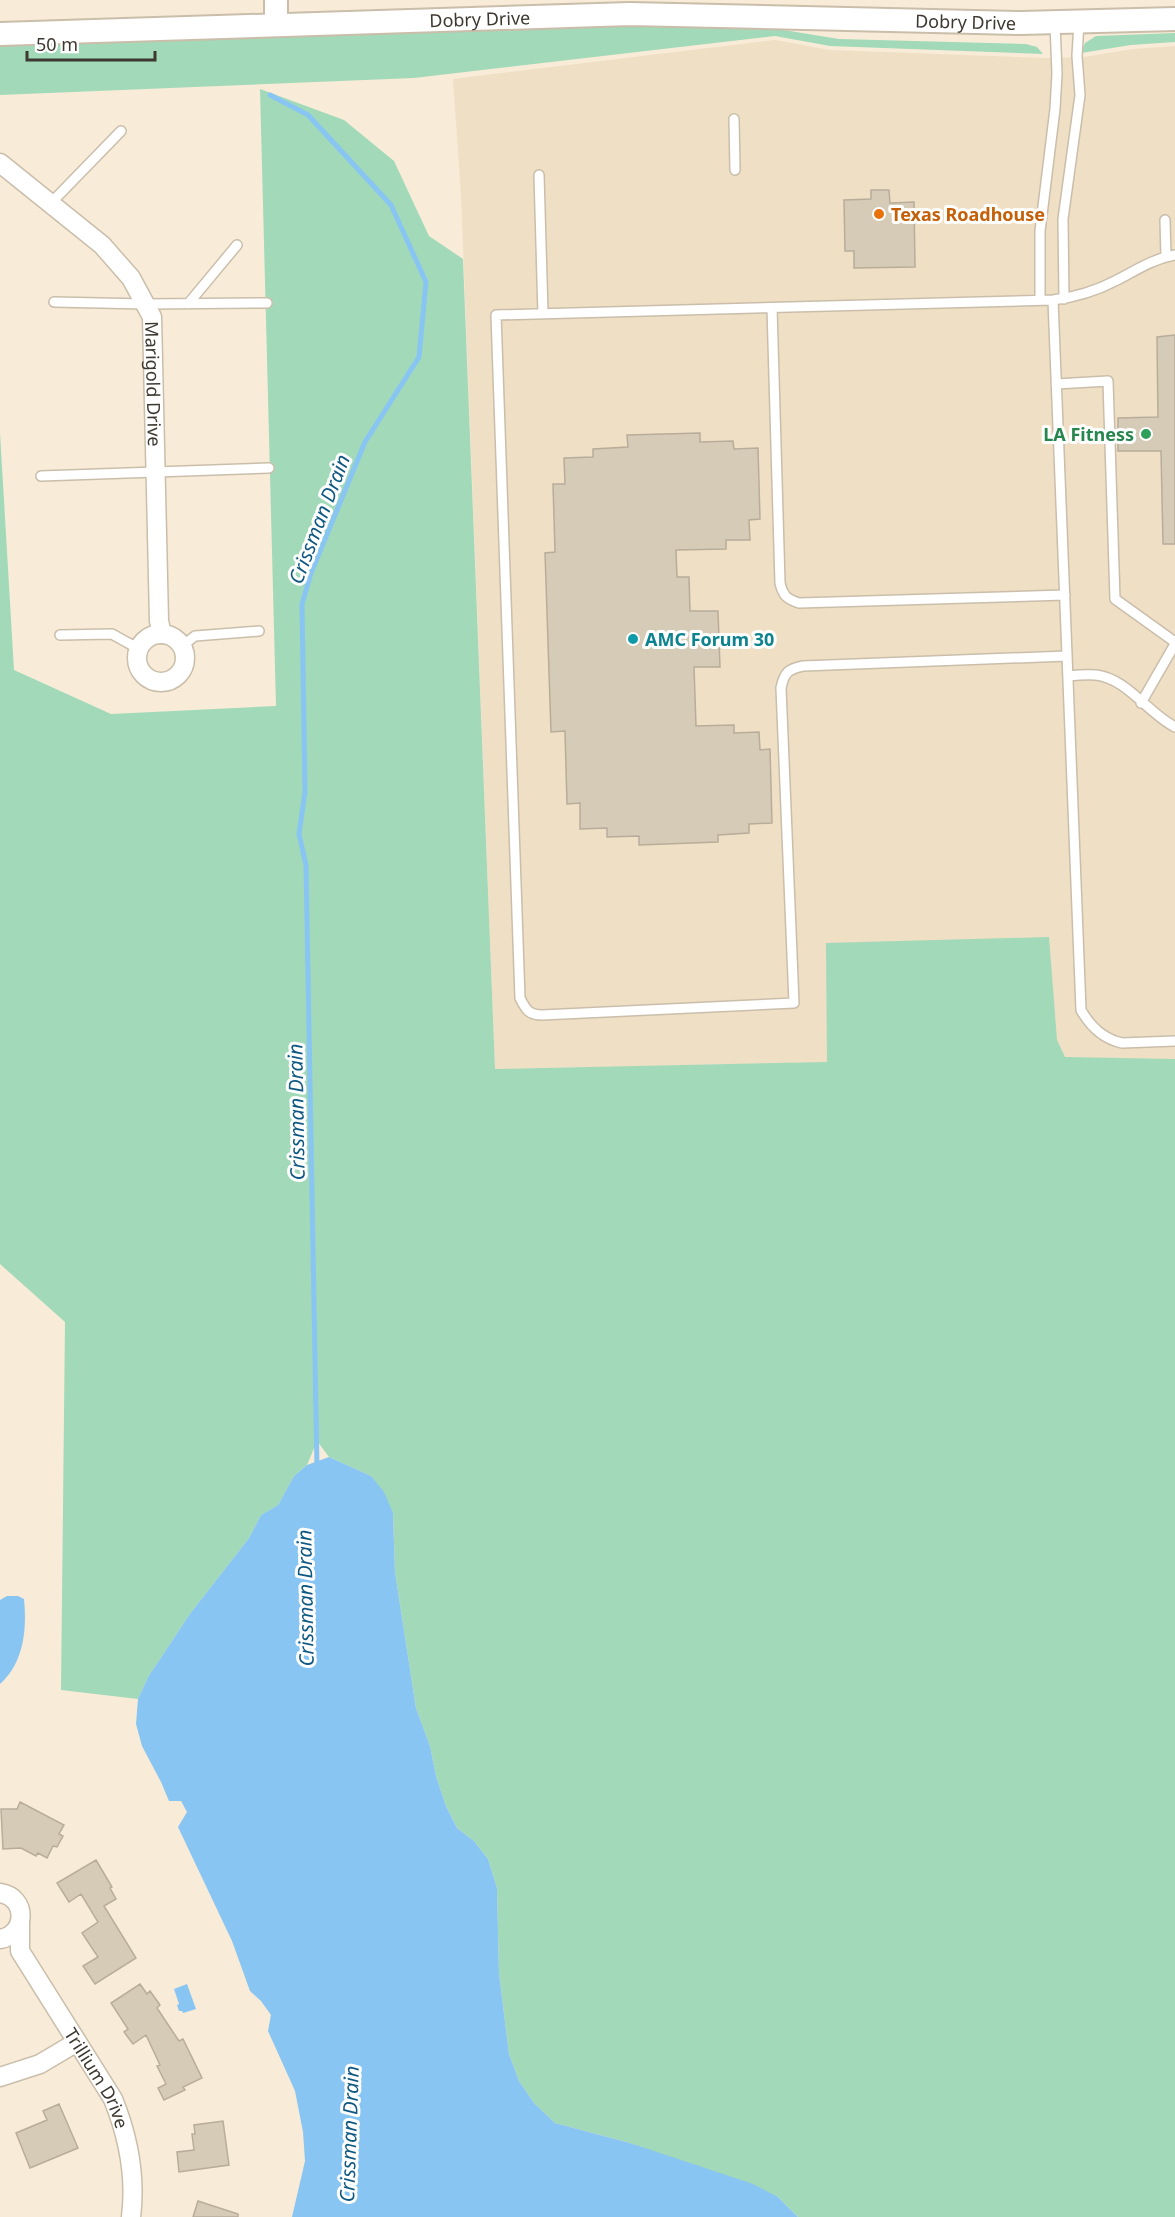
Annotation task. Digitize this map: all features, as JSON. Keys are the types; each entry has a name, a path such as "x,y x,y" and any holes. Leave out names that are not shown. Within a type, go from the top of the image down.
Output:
{"street":[{"path":"276,0 276,24"},
{"name":"Dobry Drive","path":"0,34 630,14 1054,23 1175,19"},
{"name":"Marigold Drive","path":"0,163 102,245 131,278 152,317 159,621 162,634"},
{"path":"162,634 177,640 182,646 186,654 185,663 176,678 168,682 150,680 138,666 139,649 148,638 162,634"},
{"path":"0,1893 11,1897 20,1909 20,1951 0,1940"},
{"path":"0,1940 11,1936 20,1924"},
{"name":"Trillium Drive","path":"20,1951 113,2099 123,2124 133,2177 131,2217"},
{"path":"0,2077 40,2064 77,2042"}],"lane":[{"path":"1064,299 1063,219 1080,95 1077,56 1079,22"},
{"path":"1040,300 1040,231 1056,98 1054,23"},
{"path":"734,119 735,170"},
{"path":"51,203 121,131"},
{"path":"539,175 543,314"},
{"path":"1067,656 803,666 790,669 783,676 781,688 794,1004 532,1015 526,1010 520,998 496,315 1064,299 1088,294 1147,264 1171,256 1165,220"},
{"path":"188,304 237,245"},
{"path":"1053,300 1081,1010 1092,1026 1113,1041 1122,1043 1175,1041"},
{"path":"54,302 267,303"},
{"path":"772,308 780,583 783,594 789,600 799,603 1065,595"},
{"path":"1056,384 1108,381 1115,599 1175,643 1141,703"},
{"path":"41,476 269,468"},
{"path":"182,646 195,636 259,631"},
{"path":"60,635 112,634 139,649"},
{"path":"1068,676 1097,675 1109,679 1123,686 1162,720 1175,727"}],"shaded area":[{"path":"775,40 830,50 1046,58 1084,57 1133,49 1175,46 1175,1059 1065,1058 495,1069 461,194 453,79"}],"green space":[{"path":"575,26 765,27 839,39 1026,44 1037,47 1043,54 830,46 775,36 414,78 0,95 0,46"},
{"path":"1175,33 1175,42 1131,45 1081,53 1085,43 1096,36"},
{"path":"260,89 344,120 394,161 429,236 463,259 495,1069 827,1062 826,943 1049,937 1057,1040 1065,1057 1175,1059 1175,2217 798,2217 778,2197 630,2143 555,2123 534,2103 519,2081 509,2054 499,1973 497,1888 488,1859 474,1841 457,1828 446,1806 436,1776 430,1746 416,1708 395,1572 393,1513 371,1476 329,1457 317,1441 307,1465 294,1476 278,1505 261,1515 249,1538 189,1615 148,1677 138,1699 61,1690 65,1322 0,1264 0,433 14,670 111,714 276,706"}],"water":[{"path":"329,1457 371,1476 384,1492 393,1513 395,1572 416,1708 430,1746 436,1776 446,1806 457,1828 474,1841 488,1859 497,1888 499,1973 509,2054 519,2081 534,2103 555,2123 630,2143 753,2184 778,2197 798,2217 292,2217 305,2161 303,2132 295,2091 268,2031 271,2015 250,1991 232,1941 178,1827 187,1812 181,1801 169,1801 142,1746 136,1724 138,1699 148,1677 189,1615 249,1538 261,1515 278,1505 294,1476 307,1465"},
{"path":"7,1596 18,1596 24,1599 25,1622 19,1656 8,1676 0,1684 0,1600"},
{"path":"187,1984 196,2009 183,2013 179,2011 174,1989"}],"building":[{"path":"871,190 889,190 890,203 914,202 915,267 854,268 854,251 845,251 844,200 871,199"},
{"name":"LA Fitness","path":"1175,335 1175,544 1163,544 1161,451 1118,451 1118,418 1158,417 1157,337"},
{"name":"AMC Forum 30","path":"700,433 700,442 733,441 734,449 758,448 760,519 749,520 750,540 726,540 726,549 676,550 677,577 689,577 690,611 718,611 720,667 694,667 696,726 734,725 734,733 759,732 760,750 770,749 772,823 749,824 749,833 718,835 718,842 639,845 639,836 607,837 607,828 580,829 580,803 567,804 565,731 551,732 545,553 555,552 553,484 565,484 564,458 593,457 593,449 628,447 627,435"},
{"path":"20,1802 64,1825 59,1834 63,1836 57,1847 53,1846 47,1858 38,1853 36,1856 21,1848 3,1849 1,1809 17,1809"},
{"path":"96,1860 112,1887 110,1888 116,1899 104,1906 136,1958 95,1984 83,1966 98,1957 82,1933 98,1922 81,1894 69,1902 57,1883"},
{"path":"140,1984 147,1994 150,1991 160,2005 157,2008 179,2041 183,2039 202,2078 183,2087 185,2090 164,2100 158,2088 166,2084 146,2035 133,2044 124,2032 128,2029 111,2003"},
{"path":"59,2104 78,2148 30,2168 16,2133 47,2120 43,2111"},
{"path":"223,2121 229,2165 179,2172 177,2152 194,2150 192,2134 195,2134 194,2125"},
{"path":"198,2201 238,2214 238,2217 193,2217"}],"waterway":[{"name":"Crissman Drain","path":"270,95 308,115 391,205 426,282 419,357 365,442 311,573 302,604 305,792 299,834 306,865 317,1468"}],"place":[{"name":"Texas Roadhouse","path":"879,214"},
{"name":"LA Fitness","path":"1146,434"},
{"name":"AMC Forum 30","path":"633,639"}]}
